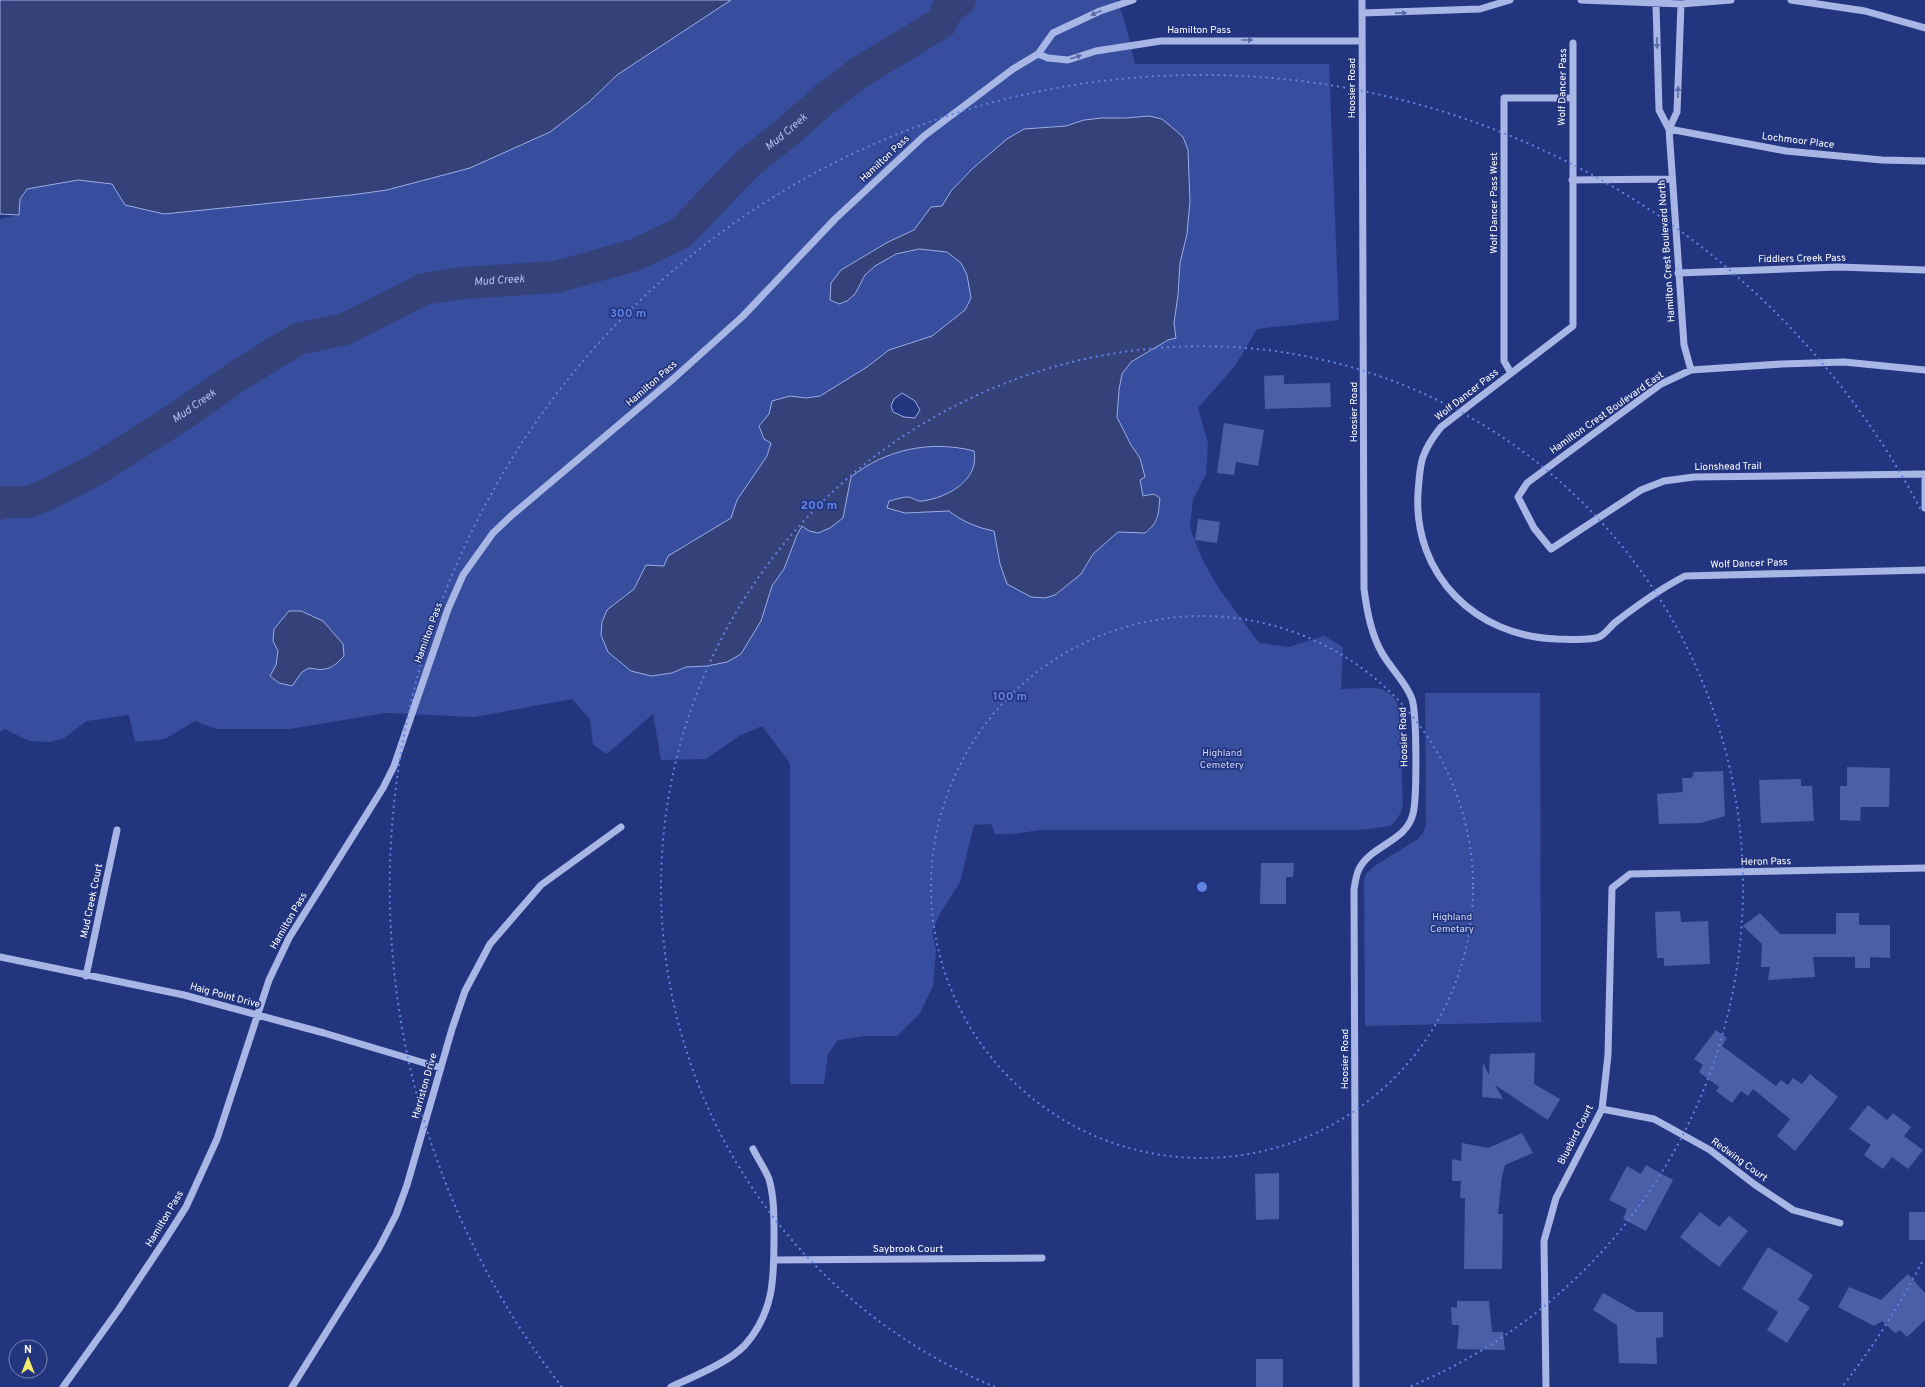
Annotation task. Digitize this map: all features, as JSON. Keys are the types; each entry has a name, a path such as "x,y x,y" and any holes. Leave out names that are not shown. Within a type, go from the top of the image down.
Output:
{"street":[{"name":"Hamilton Pass","path":"63,1387 132,1289 186,1207 217,1139 269,980 289,938 389,777 448,609 463,575 493,533 512,515 673,379 743,316 835,219 924,136 1013,68 1038,54 1053,33 1100,11 1133,0"},
{"name":"Hoosier Road","path":"1356,1387 1354,890 1359,869 1370,855 1399,836 1408,826 1416,803 1414,714 1412,700 1382,653 1374,636 1367,612 1364,589 1362,0"},
{"path":"1362,13 1480,9 1510,0"},
{"path":"1581,0 1656,4 1681,4 1731,0"},
{"path":"1792,0 1865,11 1925,28"},
{"name":"Hamilton Crest Boulevard North","path":"1656,4 1659,110 1669,129 1684,345 1691,370"},
{"name":"Hamilton Crest Boulevard North","path":"1669,129 1677,112 1681,4"},
{"name":"Hamilton Pass","path":"1038,54 1048,58 1068,60 1096,51 1162,41 1362,41"},
{"name":"Wolf Dancer Pass","path":"1574,43 1572,98 1573,326 1441,427 1428,443 1419,466 1417,500 1419,530 1426,552 1438,574 1453,596 1473,613 1504,630 1546,639 1578,639 1599,637 1614,622 1660,589 1685,576 1925,570"},
{"name":"Wolf Dancer Pass West","path":"1511,373 1504,361 1504,98 1572,98"},
{"name":"Lochmoor Place","path":"1669,129 1786,151 1882,160 1925,161"},
{"path":"1572,180 1672,179"},
{"name":"Fiddlers Creek Pass","path":"1678,273 1838,267 1925,270"},
{"name":"Hamilton Crest Boulevard East","path":"1551,549 1534,528 1518,497 1527,483 1661,384 1691,370 1782,364 1844,362 1925,370"},
{"name":"Lionshead Trail","path":"1551,549 1623,500 1641,490 1664,481 1694,477 1925,474"},
{"path":"1925,480 1925,508"},
{"name":"Harriston Drive","path":"292,1387 379,1248 396,1215 407,1185 465,991 490,944 541,885 621,826"},
{"name":"Mud Creek Court","path":"86,976 117,830"},
{"name":"Heron Pass","path":"1612,888 1630,874 1925,868"},
{"name":"Bluebird Court","path":"1546,1387 1544,1241 1556,1198 1602,1109 1608,1055 1612,888"},
{"name":"Haig Point Drive","path":"0,957 86,976 184,995 257,1014 441,1068"},
{"name":"Redwing Court","path":"1602,1109 1654,1119 1710,1150 1754,1184 1793,1210 1840,1223"},
{"path":"671,1387 703,1372 744,1346 756,1330 765,1314 770,1297 774,1260 774,1218 771,1188 768,1178 753,1149"},
{"name":"Saybrook Court","path":"774,1260 1042,1258"}],"green space":[{"name":"Highland Cemetery","path":"731,0 1117,0 1125,22 1135,64 1329,64 1339,320 1257,329 1235,366 1198,408 1208,443 1206,474 1193,499 1190,528 1204,563 1220,590 1259,643 1289,647 1324,636 1343,647 1341,689 1376,688 1390,694 1395,700 1399,709 1403,806 1400,814 1391,826 1359,830 1040,830 1014,834 995,834 991,824 974,825 960,882 941,912 932,931 936,950 933,986 920,1013 897,1036 865,1036 838,1040 828,1054 824,1084 790,1084 790,763 762,726 739,736 706,759 661,760 653,714 607,754 593,745 590,719 572,699 474,717 385,713 290,729 216,729 195,721 165,739 135,742 129,715 87,721 64,738 51,742 29,741 5,729 0,732 0,219 19,215 20,199 27,189 78,180 112,184 125,205 164,214 351,195 470,168 589,102 617,75","holes":["1149,116 1188,150 1190,201 1187,234 1180,263 1174,323 1176,338 1168,340 1131,362 1122,374 1119,390 1117,417 1131,445 1140,458 1145,477 1140,480 1143,496 1154,494 1157,506 1156,520 1145,533 1118,532 1093,554 1081,574 1055,595 1045,598 1000,564 994,531 970,524 949,511 905,513 887,508 889,501 903,497 922,501 951,492 959,486 972,471 974,451 942,446 910,449 894,454 865,467 851,477 849,490 809,531 802,526 784,569 772,585 761,621 751,637 707,666 686,667 672,673 631,671 608,652 601,635 602,623 607,610 664,566 668,556 731,518 737,500 767,456 771,443 759,426 790,396 806,398 820,396 867,367 889,350 932,336 965,310 971,298 967,275 961,263 947,252 919,249 896,254 875,266 865,275 855,294 839,304 830,300 865,255 914,230 931,207 942,206 951,191 972,169 988,157 1049,126 1066,126 1084,120"]},
{"name":"Highland Cemetary","path":"1425,693 1540,693 1541,1022 1365,1026 1364,879 1373,867 1418,839 1423,833 1426,825"}],"shaded area":[{"path":"0,0 731,0 617,75 589,102 550,132 470,168 387,190 164,214 125,205 112,184 78,180 27,189 20,199 19,215 0,214"},
{"path":"1149,116 1162,119 1183,137 1188,150 1190,201 1187,234 1180,263 1174,323 1176,338 1168,340 1131,362 1122,374 1119,390 1117,417 1131,445 1140,458 1145,477 1140,480 1143,496 1154,494 1160,498 1157,518 1150,529 1145,533 1118,532 1093,554 1081,574 1055,595 1045,598 1031,597 1007,584 1000,564 994,531 970,524 949,511 905,513 887,508 889,501 900,498 909,497 922,501 951,492 967,479 972,471 975,461 974,451 958,448 942,446 910,449 879,460 865,467 851,477 843,518 830,528 818,533 809,531 802,526 784,569 772,586 761,621 741,654 727,662 707,666 686,667 672,673 651,676 631,671 608,652 601,635 602,622 607,610 634,589 646,565 664,566 668,556 731,518 737,500 767,456 771,443 764,439 759,426 769,414 772,401 790,396 806,398 820,396 867,367 889,350 932,336 965,310 971,298 967,275 961,263 947,252 919,249 896,254 875,266 865,275 855,294 847,301 839,304 830,300 831,283 841,270 888,242 914,230 931,207 942,206 951,191 972,169 1007,139 1024,129 1066,126 1084,120 1102,118","holes":["902,393 915,401 920,410 915,418 904,417 893,412 891,406 894,399"]},
{"path":"289,611 301,611 323,621 343,644 344,656 332,667 324,669 309,668 302,672 292,686 279,683 270,676 276,665 278,651 273,641 274,629"}],"building":[{"path":"1284,375 1284,384 1330,383 1331,407 1265,409 1264,376"},
{"path":"1224,423 1264,430 1258,466 1236,462 1234,475 1217,473"},
{"path":"1198,519 1220,522 1217,543 1195,540"},
{"path":"1847,767 1890,768 1889,807 1861,807 1860,821 1840,820 1840,786 1847,786"},
{"path":"1723,771 1725,816 1701,823 1659,824 1657,794 1683,792 1682,778 1692,778 1694,772"},
{"path":"1801,779 1801,786 1812,786 1814,821 1761,823 1759,780"},
{"path":"1261,863 1294,863 1293,877 1286,877 1286,904 1260,904"},
{"path":"1680,911 1681,922 1708,921 1710,964 1664,966 1664,958 1657,958 1655,912"},
{"path":"1760,913 1780,934 1836,934 1836,913 1859,913 1859,925 1890,925 1890,958 1870,957 1870,968 1855,968 1855,957 1813,957 1815,977 1768,980 1770,967 1761,967 1762,944 1743,926"},
{"path":"1716,1030 1727,1038 1722,1046 1776,1086 1781,1080 1788,1085 1793,1078 1802,1084 1810,1074 1838,1097 1795,1151 1777,1136 1790,1119 1753,1089 1748,1096 1741,1091 1732,1103 1716,1091 1719,1087 1699,1072 1703,1065 1694,1059"},
{"path":"1535,1053 1534,1084 1560,1099 1548,1120 1495,1085 1503,1099 1482,1097 1483,1063 1489,1075 1490,1054"},
{"path":"1868,1105 1887,1120 1893,1113 1911,1127 1904,1136 1923,1150 1908,1169 1892,1157 1883,1169 1864,1155 1871,1145 1849,1129"},
{"path":"1522,1133 1533,1153 1505,1165 1502,1176 1498,1214 1503,1214 1502,1269 1464,1269 1465,1198 1460,1198 1461,1181 1452,1181 1452,1159 1461,1161 1462,1143 1488,1148"},
{"path":"1646,1165 1673,1180 1646,1231 1623,1219 1627,1209 1609,1200 1627,1166 1641,1174"},
{"path":"1279,1173 1279,1219 1256,1220 1255,1174"},
{"path":"1700,1212 1719,1227 1729,1216 1748,1231 1719,1267 1680,1237"},
{"path":"1909,1212 1925,1212 1925,1240 1909,1240"},
{"path":"1768,1247 1813,1275 1798,1300 1810,1307 1787,1343 1767,1330 1778,1312 1742,1289"},
{"path":"1908,1274 1925,1293 1925,1320 1907,1337 1900,1330 1895,1333 1882,1321 1874,1326 1838,1307 1849,1287 1881,1300"},
{"path":"1603,1293 1637,1312 1663,1312 1663,1337 1656,1338 1657,1364 1619,1363 1617,1325 1593,1310"},
{"path":"1457,1301 1489,1301 1492,1332 1503,1332 1505,1350 1457,1349 1459,1325 1452,1325 1451,1307 1457,1308"},
{"path":"1256,1359 1283,1359 1283,1387 1256,1387"}],"waterway":[{"name":"Mud Creek","path":"0,504 3,502 29,502 95,470 179,417 239,375 298,339 345,329 424,289 463,283 556,277 635,255 681,233 748,163 785,134 826,98 860,72 941,23 948,8 960,0"}]}
